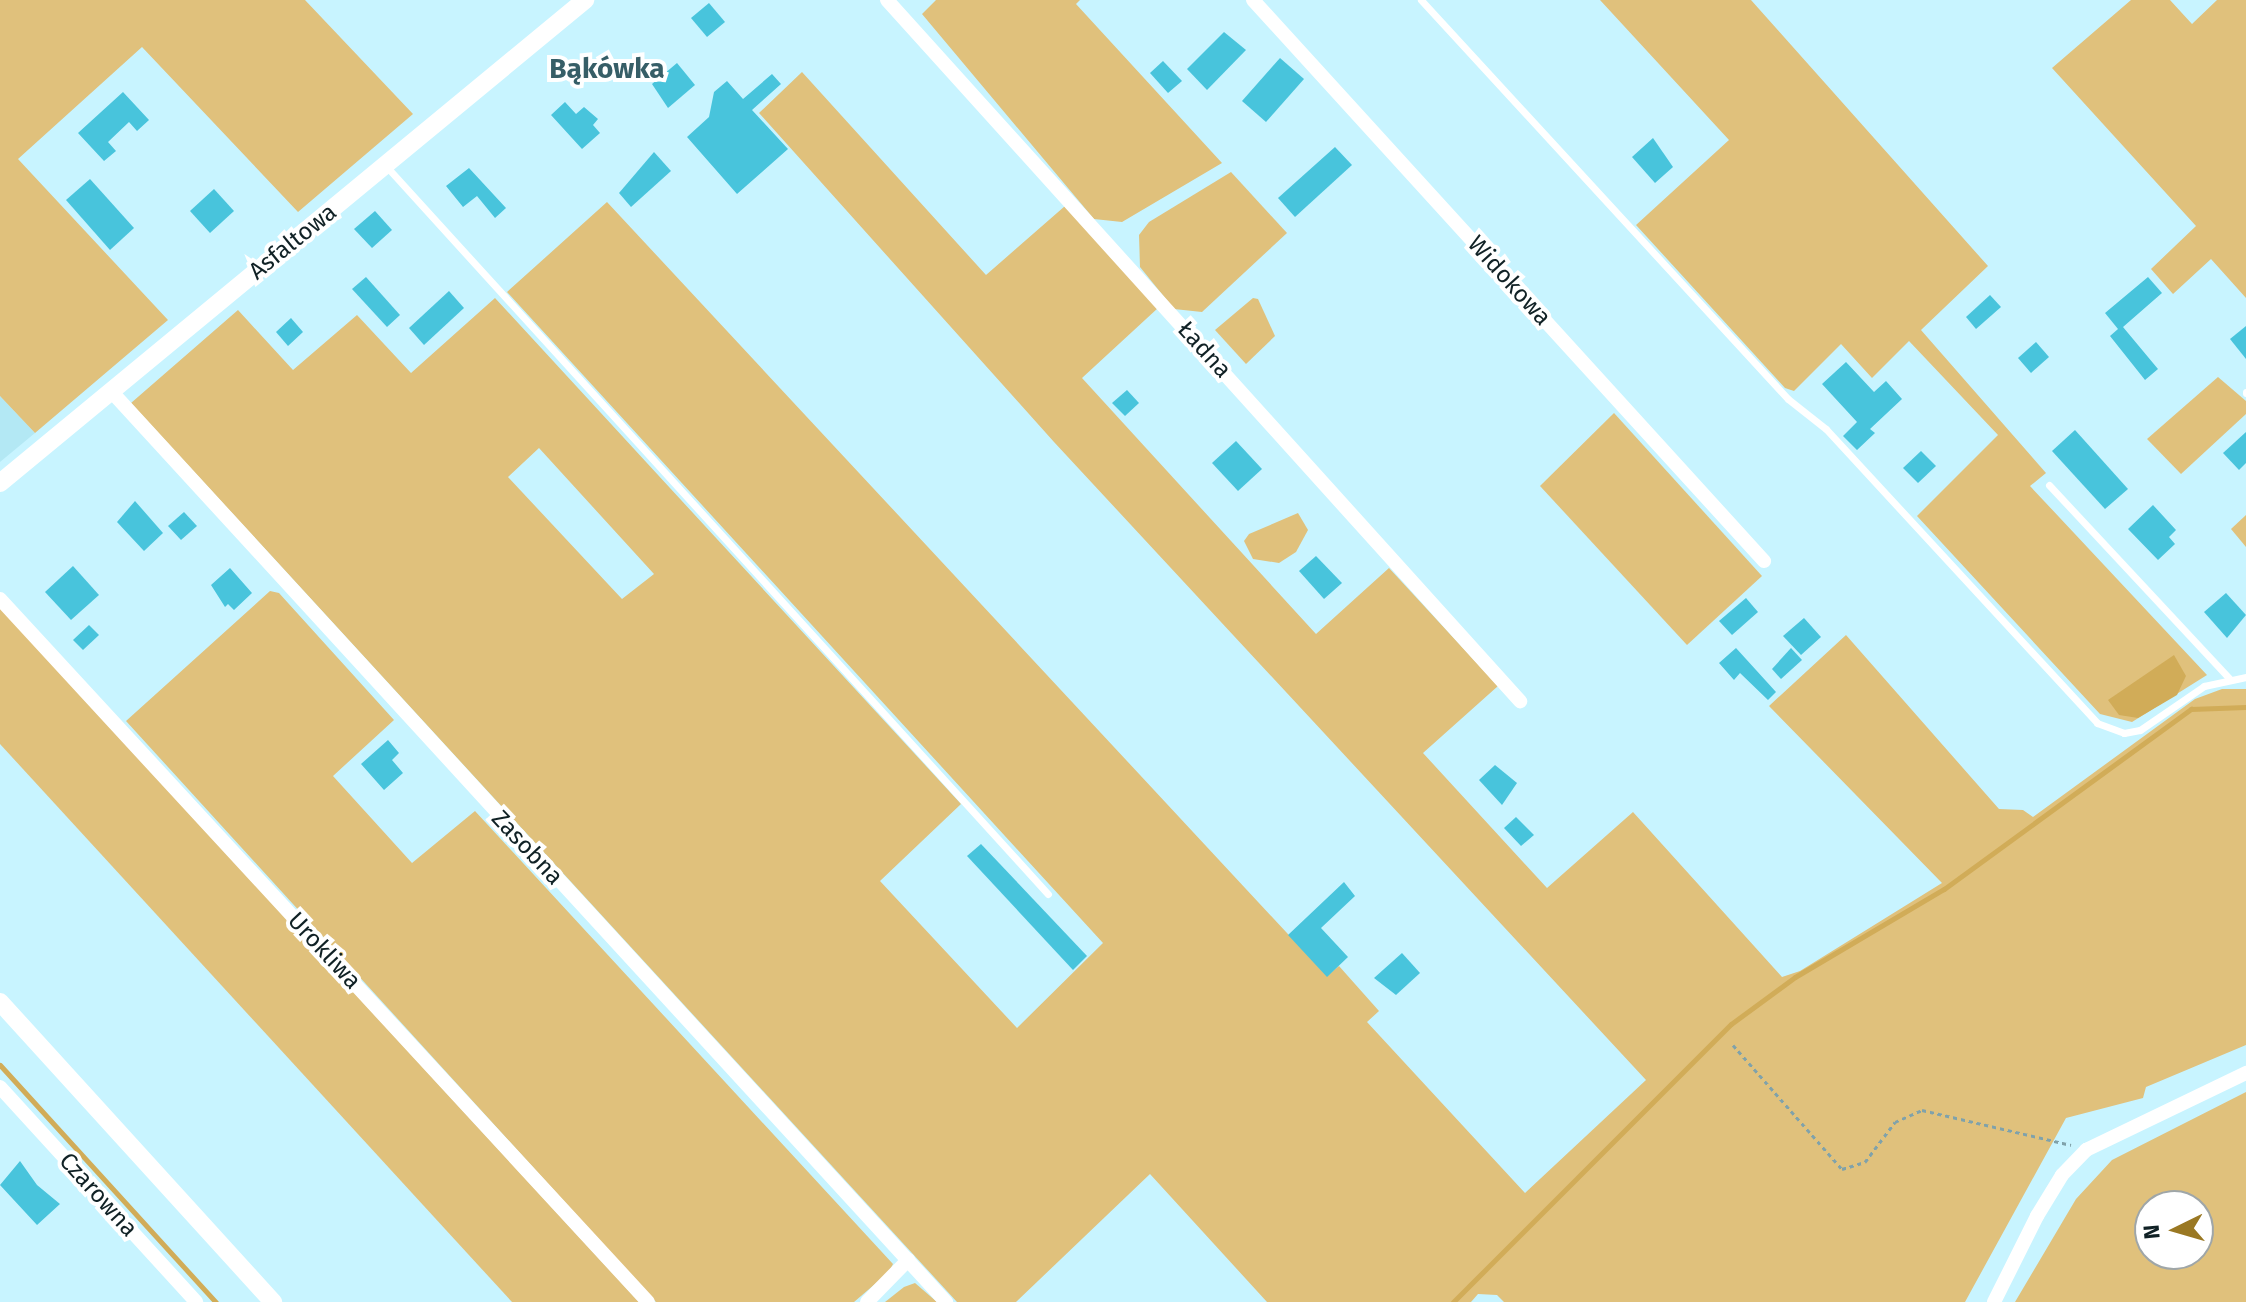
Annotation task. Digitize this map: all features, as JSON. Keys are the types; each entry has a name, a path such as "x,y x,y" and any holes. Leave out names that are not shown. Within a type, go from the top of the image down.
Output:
{"street":[{"name":"Asfaltowa","path":"0,483 585,0"},
{"name":"Ładna","path":"887,0 1520,701"},
{"name":"Widokowa","path":"1253,0 1764,561"},
{"name":"Zasobna","path":"111,391 946,1302"},
{"name":"Urokliwa","path":"0,599 648,1302"},
{"path":"0,1002 273,1302"},
{"path":"1994,1302 2046,1202 2086,1150 2246,1073"},
{"name":"Czarowna","path":"0,1087 196,1302"},
{"path":"867,1302 908,1260"}],"lane":[{"path":"1421,0 1788,399 1826,429 2097,723 2124,733 2140,730 2204,686 2229,678 2246,677"},
{"path":"386,166 1048,894"},
{"path":"2049,485 2229,678"}],"path":[{"path":"1733,1045 1842,1169 1865,1162 1895,1122 1922,1110 2037,1133 2086,1150"}],"shaded area":[{"path":"0,0 305,0 413,114 298,212 142,47 18,159 168,320 35,433 0,396"},
{"path":"936,0 1080,0 1076,4 1222,163 1122,222 1094,219 922,14"},
{"path":"1600,0 1751,0 1988,266 1921,330 2046,473 2030,486 2207,675 2132,722 2100,714 1917,516 1998,435 1909,341 1872,378 1841,344 1794,391 1785,388 1636,225 1729,140"},
{"path":"2131,0 2170,0 2192,24 2217,0 2246,0 2246,298 2211,259 2173,294 2151,269 2196,226 2052,68"},
{"path":"802,72 986,275 1065,206 1158,308 1082,378 1316,634 1389,568 1498,686 1423,753 1547,888 1633,812 1782,977 1800,971 1942,883 1769,706 1846,635 1999,809 2023,810 2033,817 2195,699 2222,689 2246,689 2246,1045 2146,1087 2143,1098 2066,1118 1965,1302 1504,1302 1497,1295 1478,1294 1471,1302 1267,1302 1150,1174 1016,1302 957,1302 131,403 238,310 293,370 357,315 411,373 495,298 961,804 880,881 1017,1028 1103,943 507,292 607,202 1327,976 1339,966 1379,1011 1367,1022 1525,1193 1646,1080 1054,442 759,113","holes":["539,448 654,574 622,599 508,477"]},
{"path":"1231,172 1287,233 1202,312 1174,309 1140,267 1139,235 1149,222"},
{"path":"1253,298 1258,299 1275,336 1246,364 1215,330"},
{"path":"2218,377 2246,401 2246,414 2181,474 2147,439"},
{"path":"0,396 35,433 0,462"},
{"path":"1614,413 1762,576 1687,645 1540,486"},
{"path":"1298,513 1308,530 1296,552 1279,563 1253,559 1244,541 1249,534"},
{"path":"2246,515 2246,547 2231,529"},
{"path":"270,591 279,593 394,720 333,776 412,863 475,811 893,1264 889,1272 854,1302 656,1302 126,721"},
{"path":"0,608 639,1302 512,1302 0,744"},
{"path":"2174,655 2186,676 2177,695 2138,718 2119,715 2108,700"},
{"path":"2246,1092 2246,1302 2015,1302 2076,1199 2112,1160"},
{"path":"915,1283 937,1302 885,1302 904,1287"}],"building":[{"path":"709,3 725,22 707,37 691,18"},
{"path":"1224,32 1246,50 1207,90 1187,69"},
{"path":"1280,58 1304,79 1266,122 1242,101"},
{"path":"1163,61 1182,81 1168,93 1150,73"},
{"path":"677,63 695,85 668,108 652,84"},
{"path":"772,74 781,84 752,110 788,149 737,194 687,137 709,117 714,92 727,81 743,99"},
{"path":"123,92 149,120 137,131 129,122 108,142 116,151 104,161 78,133"},
{"path":"565,102 576,114 584,107 598,119 593,125 600,133 582,149 551,115"},
{"path":"1653,138 1673,167 1655,183 1632,157"},
{"path":"1335,147 1352,165 1295,217 1278,198"},
{"path":"654,152 671,171 631,207 619,193"},
{"path":"469,168 506,208 495,218 477,196 463,207 446,186"},
{"path":"90,179 134,228 110,250 66,200"},
{"path":"214,189 234,211 210,233 190,211"},
{"path":"375,211 392,230 372,248 354,229"},
{"path":"366,277 400,315 387,327 352,289"},
{"path":"2148,277 2162,293 2123,327 2158,369 2145,380 2110,336 2118,329 2105,313"},
{"path":"449,291 464,308 424,345 409,328"},
{"path":"1990,295 2001,307 1976,329 1966,317"},
{"path":"291,318 303,332 288,346 276,332"},
{"path":"2246,326 2246,359 2230,339"},
{"path":"2036,342 2049,357 2031,373 2018,358"},
{"path":"1846,362 1874,392 1886,381 1902,399 1870,429 1875,433 1857,450 1843,436 1857,422 1822,384"},
{"path":"1127,390 1139,403 1125,416 1112,403"},
{"path":"2075,430 2128,489 2105,509 2052,451"},
{"path":"2246,432 2246,463 2239,470 2223,453"},
{"path":"1236,441 1262,469 1238,491 1212,463"},
{"path":"1921,451 1936,466 1918,483 1903,468"},
{"path":"135,501 163,533 144,551 117,522"},
{"path":"2153,505 2176,530 2169,537 2175,544 2158,560 2128,529"},
{"path":"184,512 197,526 181,540 168,526"},
{"path":"1316,556 1342,583 1324,599 1299,571"},
{"path":"73,566 99,595 71,620 45,592"},
{"path":"230,568 252,593 234,610 228,604 225,607 211,585"},
{"path":"2226,593 2246,615 2227,638 2204,612"},
{"path":"1746,598 1758,612 1732,635 1719,621"},
{"path":"1804,618 1821,637 1801,655 1783,636"},
{"path":"89,625 99,635 83,650 73,640"},
{"path":"1736,648 1776,692 1768,700 1740,673 1734,680 1719,663"},
{"path":"1791,648 1802,660 1781,679 1772,669"},
{"path":"388,740 399,753 392,760 403,773 384,790 361,764"},
{"path":"1495,765 1517,783 1502,805 1479,780"},
{"path":"1516,817 1534,835 1521,846 1504,828"},
{"path":"981,844 1087,956 1073,970 967,856"},
{"path":"1344,882 1355,896 1321,928 1348,957 1327,977 1288,935"},
{"path":"1402,953 1420,973 1396,995 1374,978"},
{"path":"20,1161 37,1185 60,1204 37,1225 0,1185"}],"waterway":[{"path":"1453,1302 1731,1024 1795,977 1944,889 2191,709 2246,707"},
{"path":"0,1065 216,1302"}],"district":[{"name":"Bąkówka","path":"607,69"}]}
